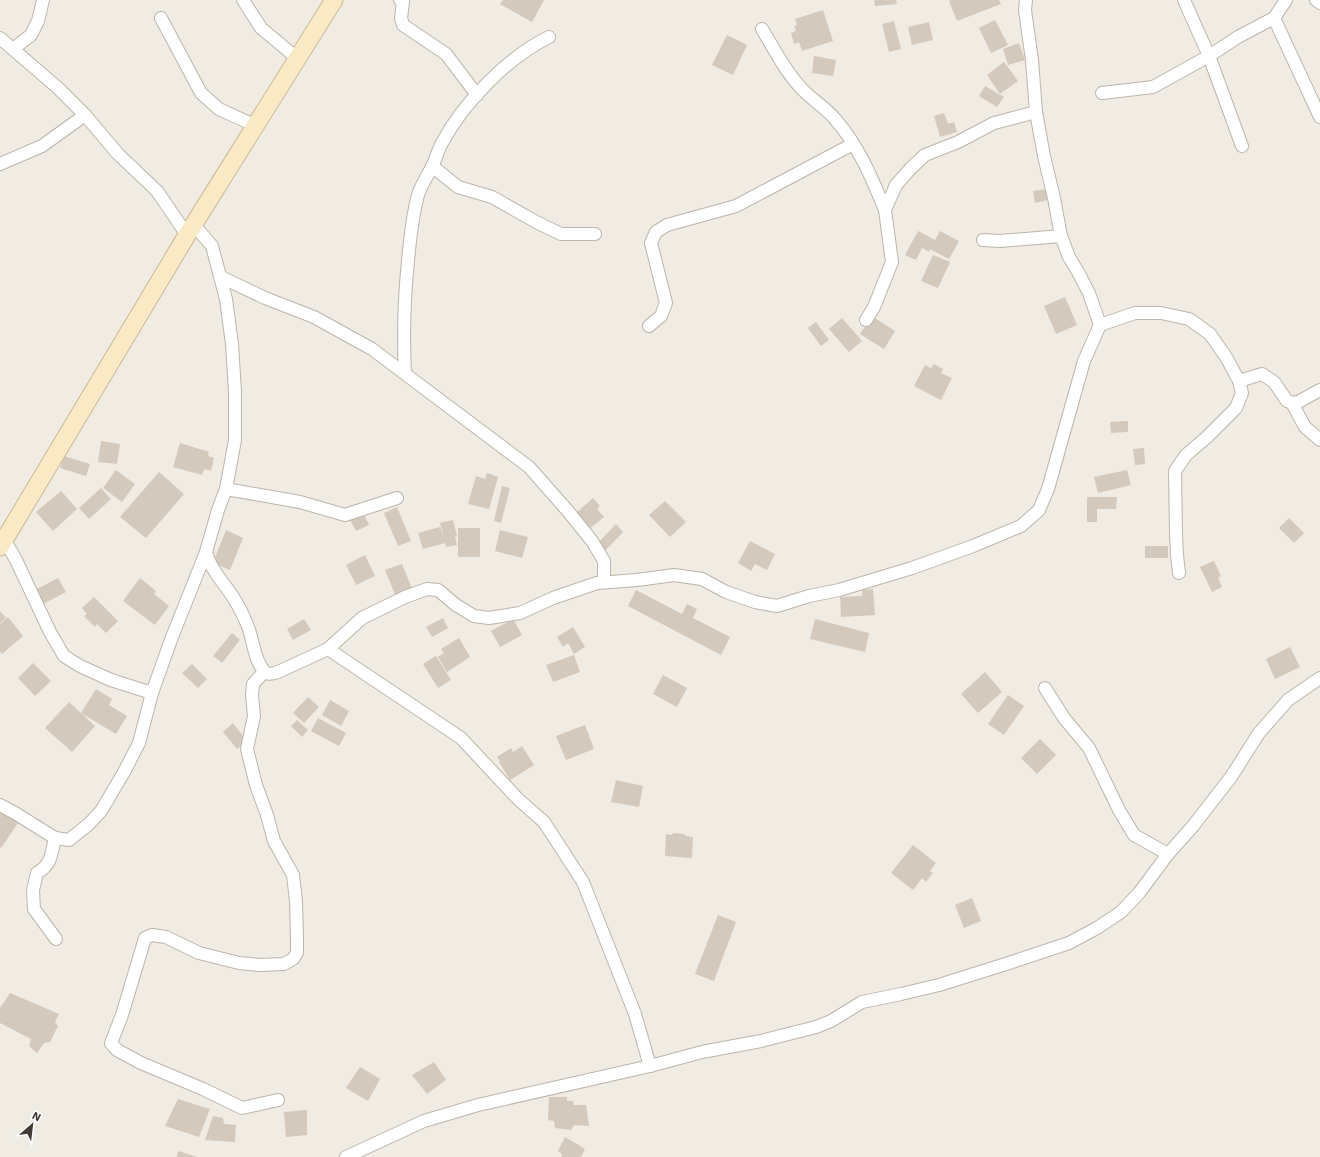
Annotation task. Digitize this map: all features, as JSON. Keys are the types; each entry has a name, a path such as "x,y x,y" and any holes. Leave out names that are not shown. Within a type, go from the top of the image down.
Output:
{"main road":[{"path":"2,543 191,230 334,0"}],"street":[{"path":"13,49 31,35 38,21 43,0"},
{"path":"243,0 261,28 298,59"},
{"path":"400,0 403,2 402,18 404,25 446,54 477,95"},
{"path":"206,552 209,562 233,596 247,623 252,645 259,663 264,672 270,674 278,672 328,649 362,618 405,597 427,589 438,590 456,605 474,616 490,618 520,613 553,598 597,582 674,575 702,579 726,592 755,602 778,606 809,596 839,590 912,568 973,546 1021,526 1039,510 1048,489 1084,361 1100,325 1089,293 1069,257 1061,236 1036,112 1032,60 1025,10 1026,0"},
{"path":"1184,0 1209,56 1242,146"},
{"path":"1102,93 1153,87 1209,56 1238,37 1274,18 1286,0"},
{"path":"1316,0 1320,2"},
{"path":"161,18 201,93 219,109 256,126"},
{"path":"1274,18 1320,117"},
{"path":"762,29 783,64 801,88 835,119 853,144 867,170 885,210 892,262 874,307 866,320"},
{"path":"405,373 403,340 404,298 412,215 418,193 442,143 463,111 512,61 536,44 549,37"},
{"path":"0,38 58,88 85,115 118,154 157,191 191,230 212,246 226,299 232,344 235,392 235,440 226,489 218,510 206,552 172,637 152,693 139,743 124,772 101,811 89,824 68,840 55,838 0,805"},
{"path":"885,210 896,185 910,168 925,155 958,142 994,123 1036,112"},
{"path":"0,164 42,146 85,115"},
{"path":"649,326 661,316 666,303 651,244 656,232 667,225 736,206 853,144"},
{"path":"432,166 458,187 492,197 561,234 595,234"},
{"path":"982,240 1000,241 1061,236"},
{"path":"221,277 265,298 314,317 372,349 529,467 567,510 592,542 604,561 604,582"},
{"path":"1100,325 1135,313 1161,313 1189,319 1210,334 1226,357 1239,381 1242,393 1236,408 1207,437 1186,455 1175,471 1176,534 1179,573"},
{"path":"1239,381 1262,374 1274,382 1287,401 1292,403 1298,402 1320,390"},
{"path":"1292,403 1305,427 1320,440"},
{"path":"226,489 300,502 346,515 397,498"},
{"path":"2,543 16,560 50,632 64,656 80,666 111,680 152,693"},
{"path":"328,649 461,738 518,799 544,822 583,882 635,1014 650,1066"},
{"path":"264,672 253,684 252,695 254,716 247,749 256,785 267,815 274,841 293,875 296,901 297,953 293,959 284,964 260,965 240,963 199,953 166,937 152,935 146,938 112,1043 117,1050 141,1063 203,1089 242,1108 278,1100"},
{"path":"346,1157 424,1121 478,1105 650,1066 702,1052 761,1041 816,1027 832,1021 862,1002 939,985 1069,943 1097,928 1121,912 1139,893 1168,854 1193,826 1231,777 1259,733 1288,700 1320,678"},
{"path":"1045,688 1064,718 1089,748 1118,810 1134,835 1168,854"},
{"path":"55,838 51,858 45,868 37,873 33,890 34,909 56,939"}],"building":[{"path":"503,0 544,0 532,22 500,4"},
{"path":"874,0 896,0 897,4 875,6"},
{"path":"999,0 1001,4 957,21 949,1"},
{"path":"823,10 833,41 802,51 799,42 794,44 791,33 796,31 794,26 797,25 795,19"},
{"path":"995,20 1008,45 991,53 979,28"},
{"path":"894,21 901,49 889,52 882,24"},
{"path":"929,22 933,40 912,45 908,27"},
{"path":"727,35 747,45 733,75 712,65"},
{"path":"1019,43 1025,60 1008,65 1003,49"},
{"path":"814,56 836,60 833,76 812,73"},
{"path":"1004,62 1018,81 1000,94 987,75"},
{"path":"985,86 1004,97 997,107 979,96"},
{"path":"944,113 948,124 954,122 957,132 940,137 934,116"},
{"path":"1046,189 1048,200 1035,203 1033,191"},
{"path":"918,231 935,240 940,231 959,241 949,259 930,249 929,252 922,248 916,260 905,255"},
{"path":"933,255 950,262 938,288 921,281"},
{"path":"1065,297 1077,325 1056,334 1044,306"},
{"path":"872,316 895,331 884,349 860,334"},
{"path":"842,318 862,341 849,352 829,329"},
{"path":"816,322 829,340 821,346 808,328"},
{"path":"934,364 943,369 941,373 952,378 941,400 914,386 925,365 931,368"},
{"path":"1128,421 1128,432 1111,433 1110,422"},
{"path":"101,441 120,444 117,464 98,462"},
{"path":"180,443 209,452 208,456 214,458 211,471 204,469 202,475 173,467"},
{"path":"1144,448 1145,464 1135,465 1133,449"},
{"path":"64,456 90,464 86,476 60,468"},
{"path":"116,470 135,484 122,502 103,488"},
{"path":"1127,470 1131,485 1098,493 1094,477"},
{"path":"159,472 184,494 146,538 120,517"},
{"path":"487,473 498,477 489,509 468,504 476,476 485,479"},
{"path":"502,486 510,488 501,523 494,521"},
{"path":"101,488 111,499 89,519 79,508"},
{"path":"61,491 77,509 53,531 36,512"},
{"path":"1087,497 1117,497 1116,509 1097,509 1097,522 1087,522"},
{"path":"593,498 600,506 597,509 604,517 589,529 575,514"},
{"path":"665,501 686,522 670,537 649,515"},
{"path":"397,507 411,541 398,546 384,513"},
{"path":"364,514 369,525 356,531 350,520"},
{"path":"1289,518 1304,533 1294,543 1279,528"},
{"path":"453,520 457,536 455,537 457,545 446,547 445,543 423,549 418,533 440,527 444,538 440,523"},
{"path":"616,524 623,532 605,551 597,544"},
{"path":"458,528 480,528 480,557 458,557"},
{"path":"226,530 243,538 230,570 213,563"},
{"path":"500,530 528,537 522,558 495,551"},
{"path":"750,541 775,554 767,570 755,564 751,571 738,563"},
{"path":"1145,546 1168,546 1168,558 1145,558"},
{"path":"365,555 375,576 356,585 346,565"},
{"path":"1214,561 1221,576 1218,578 1222,587 1212,592 1200,567"},
{"path":"402,564 413,591 396,597 385,570"},
{"path":"58,578 66,592 43,604 35,590"},
{"path":"140,578 156,591 154,594 169,606 155,625 123,601"},
{"path":"873,589 875,615 841,617 840,597 862,596 862,590"},
{"path":"636,590 682,614 687,604 697,609 693,618 730,637 721,655 628,606"},
{"path":"94,597 118,621 106,633 97,624 95,627 84,616 87,614 82,608"},
{"path":"0,611 6,618 0,623"},
{"path":"8,617 23,636 2,654 0,652 0,624"},
{"path":"443,618 448,628 432,637 426,627"},
{"path":"304,619 311,630 293,640 287,629"},
{"path":"513,619 522,635 500,647 491,631"},
{"path":"815,619 869,633 865,652 810,639"},
{"path":"573,627 585,647 574,654 568,643 563,647 557,637"},
{"path":"232,633 240,640 222,663 213,656"},
{"path":"459,638 470,657 447,672 438,657 444,653 441,649"},
{"path":"1290,647 1300,667 1275,679 1266,659"},
{"path":"574,655 580,672 553,682 546,665"},
{"path":"436,656 451,680 438,688 423,664"},
{"path":"33,663 51,681 35,696 18,678"},
{"path":"192,664 207,679 198,688 182,673"},
{"path":"985,672 1002,692 978,713 961,694"},
{"path":"663,675 687,688 677,707 653,694"},
{"path":"96,689 112,699 109,705 127,716 116,734 81,713"},
{"path":"1008,695 1024,706 1004,735 988,724"},
{"path":"308,697 319,707 304,723 293,713"},
{"path":"330,700 349,711 341,726 322,715"},
{"path":"69,702 95,726 72,752 45,728"},
{"path":"318,718 346,733 339,746 311,731"},
{"path":"297,720 308,730 302,737 291,726"},
{"path":"233,723 247,741 237,749 223,732"},
{"path":"585,725 594,749 566,760 556,736"},
{"path":"1040,739 1056,755 1037,774 1021,758"},
{"path":"522,746 534,765 510,780 497,757 511,748 513,752"},
{"path":"616,780 643,786 639,807 611,802"},
{"path":"0,811 18,823 1,848 0,847"},
{"path":"673,833 685,834 685,836 693,837 692,858 665,856 666,834 672,835"},
{"path":"913,845 936,863 930,871 933,873 926,882 922,878 913,890 891,873"},
{"path":"972,898 981,921 964,928 955,905"},
{"path":"718,915 736,922 714,981 695,974"},
{"path":"10,993 59,1014 55,1022 58,1026 50,1042 44,1043 37,1053 29,1046 31,1039 0,1023 0,1008"},
{"path":"434,1062 446,1080 427,1094 412,1075"},
{"path":"360,1067 380,1079 368,1101 346,1088"},
{"path":"549,1097 567,1097 567,1101 574,1101 573,1105 586,1105 589,1126 574,1125 571,1130 555,1128 554,1121 548,1120"},
{"path":"178,1099 210,1109 199,1137 165,1126"},
{"path":"307,1110 307,1135 286,1137 284,1112"},
{"path":"213,1116 223,1118 224,1124 236,1125 235,1142 205,1140"},
{"path":"565,1137 585,1149 581,1157 561,1157 562,1154 558,1151"},
{"path":"178,1151 197,1157 177,1157"}]}
